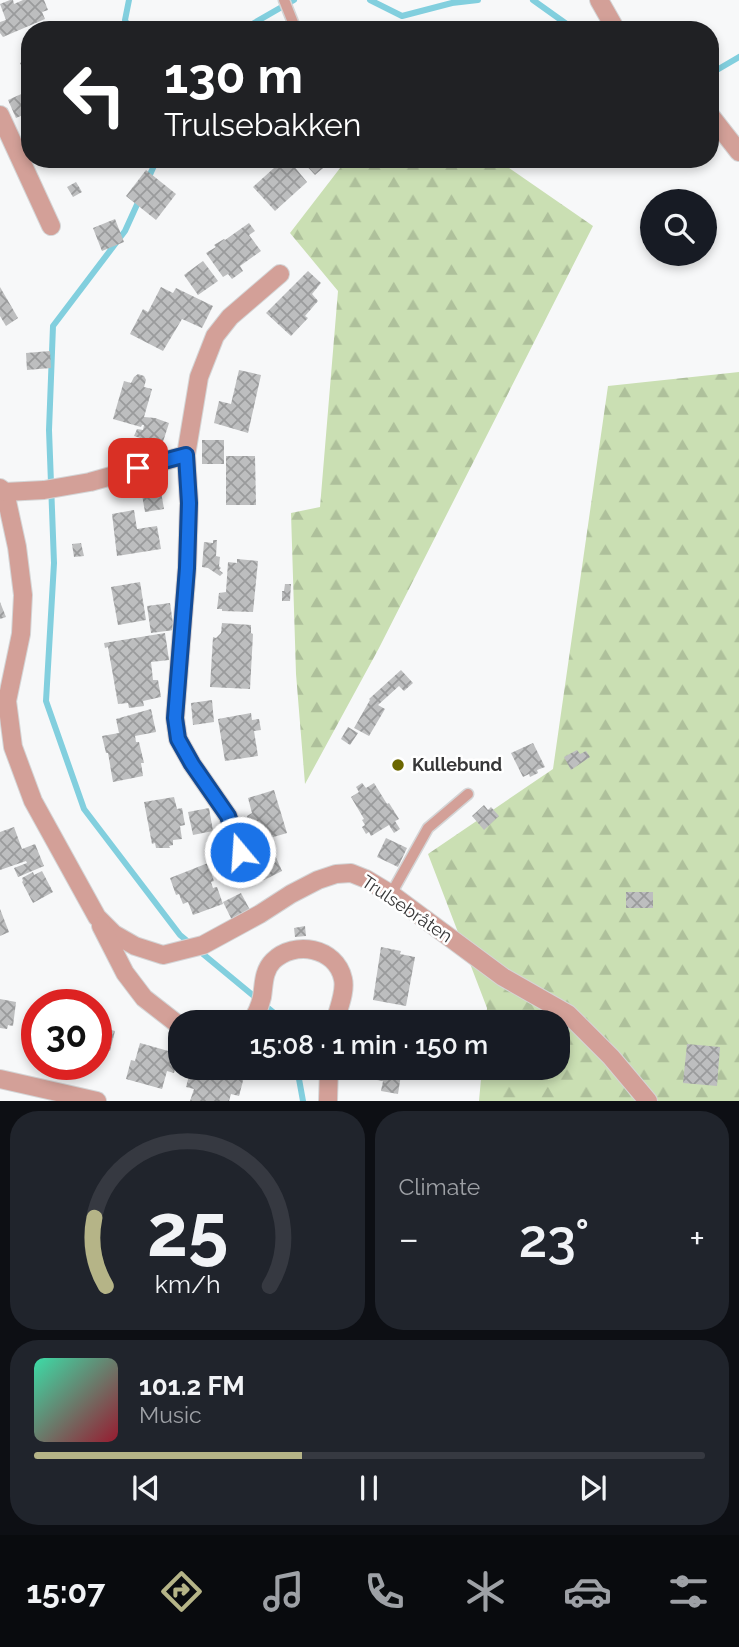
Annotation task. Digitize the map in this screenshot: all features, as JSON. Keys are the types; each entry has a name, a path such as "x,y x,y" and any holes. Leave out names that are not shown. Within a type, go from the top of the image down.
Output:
{"street":[{"path":"599,0 611,21"},
{"path":"0,115 21,161"},
{"path":"719,126 739,152"},
{"path":"24,168 51,226"},
{"path":"240,852 228,816 178,739 175,718 187,568 189,503 186,455 199,377 215,336 230,317 280,274"},
{"path":"3,490 44,490 90,482 186,455"},
{"name":"Trulsebråten","path":"3,490 17,547 23,595 21,634 4,703 13,747 33,801 125,973 144,998 168,1017"},
{"name":"Trulsebråten","path":"97,917 114,934 135,946 163,955 203,945 318,880 336,874 351,873 391,894 503,977 568,1014 648,1101"},
{"path":"257,1010 261,1001 264,976 271,963 298,948 328,955 334,962 344,982 338,1010"},
{"path":"0,1079 97,1101"},
{"path":"328,1101 329,1080"}],"lane":[{"path":"284,0 292,21"},
{"path":"391,894 428,828 468,794"}],"green space":[{"path":"340,168 509,168 593,226 379,648 305,784 296,674 291,513 320,507 338,291 290,233"},
{"path":"739,372 739,1101 479,1101 481,1080 570,1080 570,1010 487,1010 428,854 553,769 608,386"}],"building":[{"path":"10,0 13,0 14,4 23,0 44,0 48,10 42,12 45,19 21,21 21,29 3,37 0,33 0,22 6,20 0,4"},
{"path":"21,94 21,116 16,118 8,100"},
{"path":"274,168 295,168 307,182 275,211 253,187"},
{"path":"308,168 323,168 315,175"},
{"path":"146,170 176,194 156,220 126,196"},
{"path":"76,182 82,192 73,197 67,187"},
{"path":"115,219 124,242 102,251 93,228"},
{"path":"249,223 255,231 249,235 261,251 240,266 243,271 232,279 228,274 223,277 206,253"},
{"path":"203,261 218,281 198,295 184,275"},
{"path":"308,271 321,283 312,294 318,301 305,316 308,318 291,336 266,313"},
{"path":"0,287 18,318 6,326 0,316"},
{"path":"161,287 173,293 176,288 213,306 202,328 182,319 163,351 130,334 143,309 148,312"},
{"path":"50,351 51,368 27,370 26,353"},
{"path":"239,370 261,375 248,433 214,423 219,401 231,404"},
{"path":"138,374 146,380 144,387 152,389 144,417 169,423 162,445 134,436 137,429 143,430 144,425 141,427 113,419 124,381 131,383"},
{"path":"202,440 224,440 224,464 202,464"},
{"path":"226,456 255,456 256,505 226,505"},
{"path":"160,486 164,509 145,512 141,489"},
{"path":"134,510 137,529 157,526 161,549 117,556 112,514"},
{"path":"213,540 217,540 216,556 220,557 219,570 223,573 220,576 202,567 204,542 213,543"},
{"path":"81,543 84,556 74,557 72,544"},
{"path":"237,559 258,561 253,612 217,609 219,593 226,592 228,562 237,563"},
{"path":"140,582 146,620 118,625 111,587"},
{"path":"285,584 291,584 290,601 282,601"},
{"path":"0,602 6,617 0,619"},
{"path":"170,603 174,630 151,633 147,606"},
{"path":"222,623 251,625 253,634 250,689 210,687 213,637 216,638 221,633"},
{"path":"165,633 169,660 151,662 153,680 158,680 161,697 143,701 144,706 129,708 128,703 118,704 108,647 105,648 104,643"},
{"path":"401,670 413,683 404,691 399,686 378,705 385,709 369,736 354,728 369,699"},
{"path":"212,700 214,722 193,725 191,703"},
{"path":"151,709 156,732 135,736 144,763 141,763 143,776 113,782 102,736 119,733 116,719"},
{"path":"251,713 252,720 259,719 261,730 254,731 258,756 225,761 218,719"},
{"path":"348,727 358,733 350,745 341,739"},
{"path":"533,743 545,767 530,777 529,774 523,777 511,753"},
{"path":"577,750 580,754 586,751 590,757 571,770 564,757"},
{"path":"362,783 366,788 374,783 399,819 395,821 400,829 394,833 389,825 371,836 369,832 366,834 362,827 365,825 362,820 364,819 351,797 359,792 356,787"},
{"path":"274,790 287,833 260,841 257,830 251,830 247,816 252,813 248,798"},
{"path":"174,797 177,809 182,808 185,825 180,826 182,839 173,840 170,848 156,848 155,843 152,844 144,802"},
{"path":"484,805 488,810 491,807 499,816 484,830 472,816"},
{"path":"209,808 213,831 193,835 188,812"},
{"path":"14,827 22,849 35,844 44,866 18,877 14,868 27,863 26,861 0,870 0,832"},
{"path":"386,838 407,848 398,867 377,857"},
{"path":"274,853 282,871 262,881 253,863"},
{"path":"208,863 214,881 211,882 213,888 217,887 223,904 193,915 188,902 183,904 179,894 176,895 170,878"},
{"path":"42,871 53,892 33,903 22,878"},
{"path":"626,892 653,892 653,908 626,908"},
{"path":"241,893 250,910 232,920 223,902"},
{"path":"0,909 9,932 0,936"},
{"path":"305,926 306,936 295,937 294,928"},
{"path":"381,947 415,957 406,1006 373,1000"},
{"path":"0,999 16,1002 13,1026 8,1025 7,1029 0,1028"},
{"path":"140,1043 168,1051 168,1071 162,1089 126,1079 131,1060 135,1061"},
{"path":"687,1044 720,1047 717,1086 683,1083"},
{"path":"188,1080 243,1080 239,1096 231,1094 229,1101 190,1101 194,1089 186,1087"},
{"path":"377,1080 400,1080 398,1094 381,1091 383,1081"}],"waterway":[{"path":"126,21 129,0"},
{"path":"258,21 294,0"},
{"path":"370,0 402,16 452,3 478,0"},
{"path":"533,0 562,21"},
{"path":"719,69 739,57"},
{"path":"148,179 153,168"},
{"path":"140,198 125,231 53,326 49,430 54,563 46,701 84,809 180,935 271,1010"},
{"path":"299,1080 303,1101"}],"place":[{"name":"Kullebund","path":"398,765"}],"route":[{"path":"138,468 186,455 189,503 187,568 175,718 178,739 228,816 240,852"}]}
